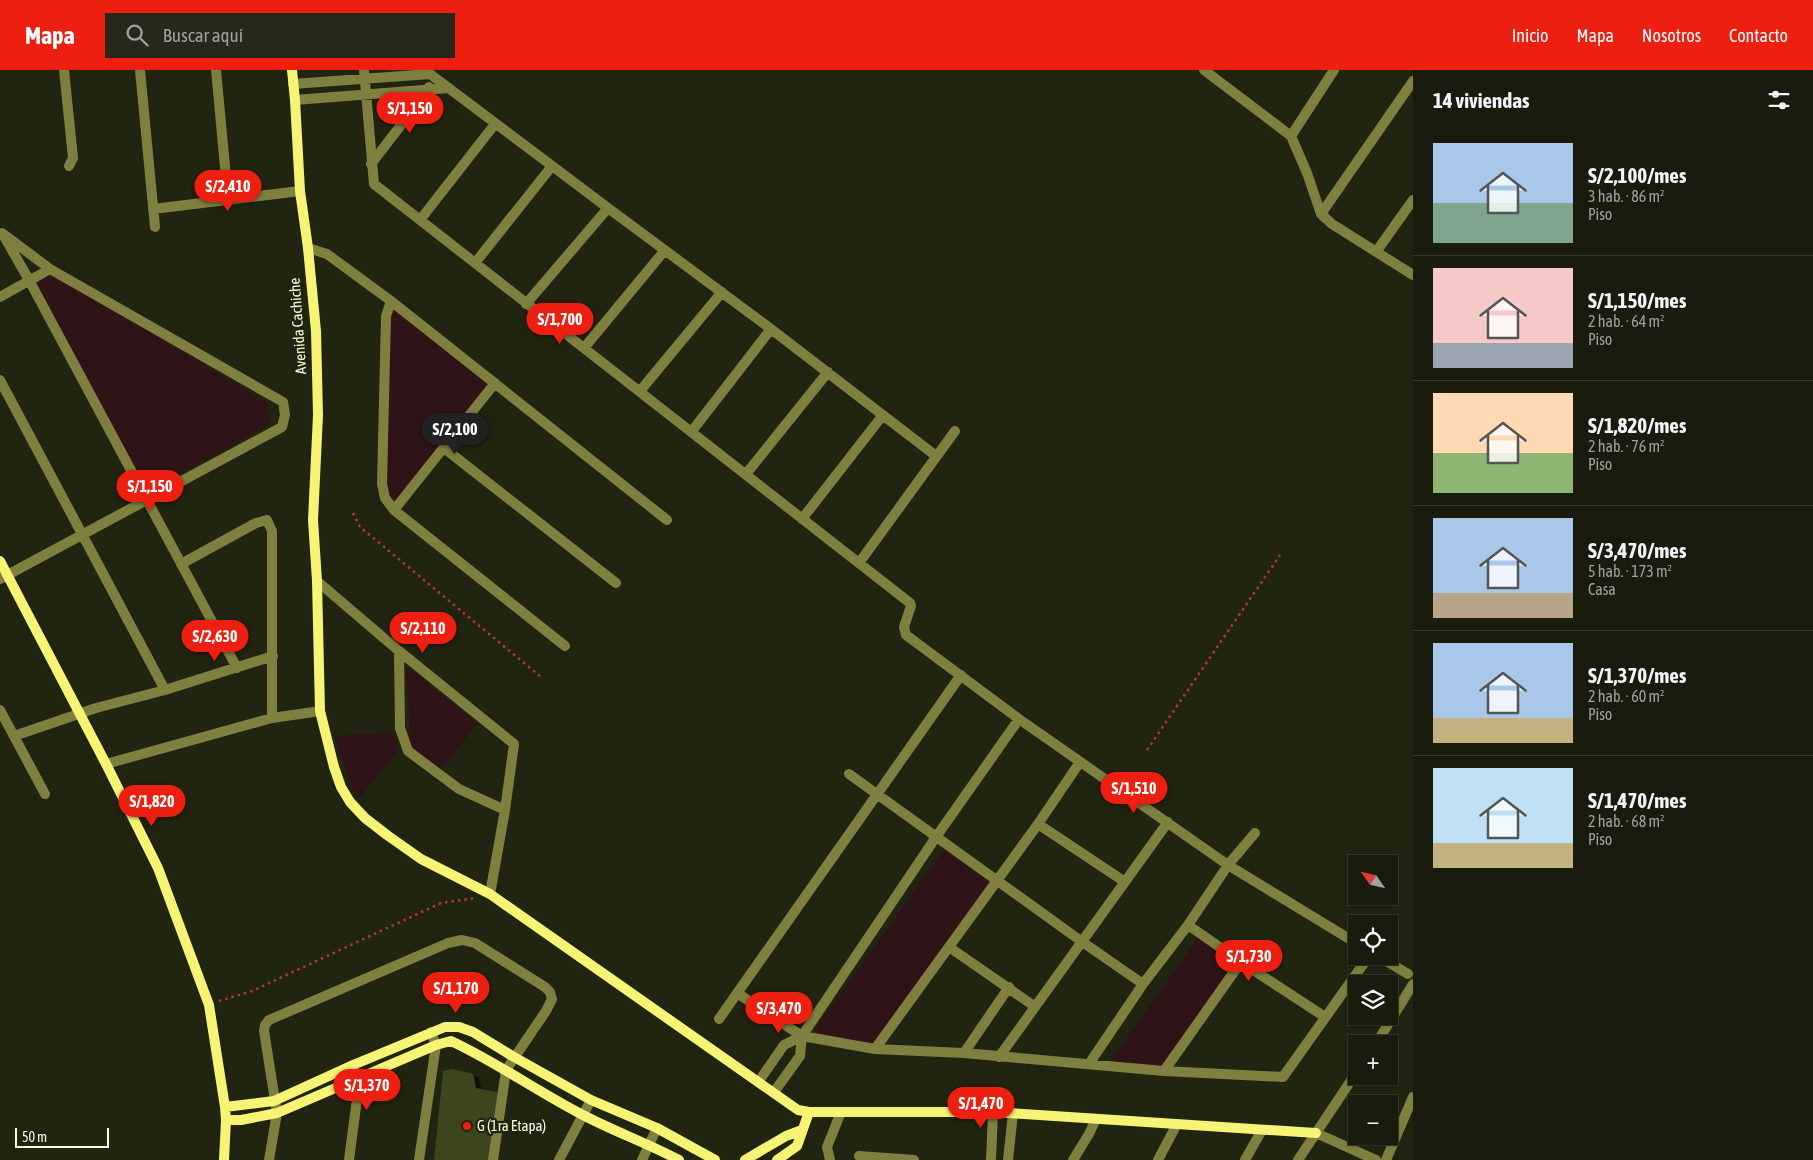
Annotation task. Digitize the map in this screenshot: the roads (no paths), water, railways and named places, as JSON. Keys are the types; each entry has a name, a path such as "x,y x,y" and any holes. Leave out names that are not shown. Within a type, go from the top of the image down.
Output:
{"street":[{"path":"64,70 73,158 69,166"},
{"path":"140,70 155,227"},
{"path":"216,70 228,199"},
{"name":"Avenida Cachiche","path":"292,70 300,191 316,331 318,415 313,520 317,581 320,711 334,767 341,786 350,802 365,818 421,859 490,894 701,1044 759,1081 798,1110 809,1112"},
{"path":"1204,70 1291,136 1307,173 1321,214 1332,224 1413,275"},
{"path":"1291,136 1334,70"},
{"path":"293,84 364,74 430,72 495,124 722,292 936,456"},
{"path":"371,164 428,90 430,72"},
{"path":"364,74 374,184 910,602 912,606 904,627 906,635 1080,762 1168,822 1228,866 1348,938"},
{"path":"1321,214 1413,81"},
{"path":"295,100 449,88"},
{"path":"420,220 495,124"},
{"path":"475,263 552,166"},
{"path":"153,209 300,191"},
{"path":"1376,252 1413,200"},
{"path":"526,304 608,208"},
{"path":"1,231 50,269 283,402 285,415 282,427 4,577"},
{"path":"1,231 237,668"},
{"path":"308,248 327,254 391,301 667,520"},
{"path":"584,348 665,250"},
{"path":"0,297 50,269"},
{"path":"640,391 722,292"},
{"path":"391,301 386,316 382,484 385,498 394,510 565,646"},
{"path":"692,431 771,329"},
{"path":"746,474 828,372"},
{"path":"0,380 165,690"},
{"path":"394,510 496,383"},
{"path":"802,519 883,415"},
{"path":"859,563 954,431"},
{"path":"444,448 616,583"},
{"path":"181,564 256,523 267,520 272,531 272,718"},
{"path":"0,561 4,577 80,714 158,868 208,1005 225,1108 224,1160"},
{"path":"317,581 399,651 514,744 505,810 490,894"},
{"path":"399,651 400,728 408,751 459,789 505,810"},
{"path":"14,736 80,714 273,656"},
{"path":"719,1019 961,675"},
{"path":"0,710 45,794"},
{"path":"106,764 272,718 320,711"},
{"path":"774,1092 800,1056 802,1036 1019,718"},
{"path":"875,1049 1038,824 1080,762"},
{"path":"849,774 1143,984"},
{"path":"999,1057 1168,822"},
{"path":"1038,824 1125,882"},
{"path":"1089,1064 1143,984 1188,925 1228,866 1255,833"},
{"path":"1188,925 1325,1017"},
{"path":"270,1160 277,1113 264,1031 265,1025 269,1020 455,940 475,943 545,988 550,992 552,999 506,1070 494,1160"},
{"path":"949,947 1034,1006"},
{"path":"1164,1071 1241,962"},
{"path":"737,993 802,1036 875,1049 964,1053 1164,1071 1283,1076 1363,965"},
{"path":"1393,965 1408,974"},
{"path":"1382,1035 1413,984"},
{"path":"964,1053 1009,987"},
{"path":"225,1108 274,1101 352,1065 431,1032 445,1027 459,1027 473,1032 591,1100 657,1128 715,1160"},
{"path":"419,1160 436,1045 431,1032"},
{"path":"759,1081 784,1045 802,1036"},
{"path":"226,1120 277,1113 436,1045 451,1041 506,1070 582,1115 650,1144 679,1160"},
{"path":"348,1160 358,1090 352,1065"},
{"path":"1298,1160 1348,1085"},
{"path":"1386,1160 1413,1097"},
{"path":"559,1160 591,1100"},
{"path":"777,1160 796,1146 809,1112 994,1112 1316,1133 1376,1160"},
{"path":"830,1160 827,1147 841,1112"},
{"path":"991,1160 994,1112"},
{"path":"1008,1160 1013,1113"},
{"path":"1073,1160 1096,1119"},
{"path":"1158,1160 1177,1124"},
{"path":"642,1160 657,1128"},
{"path":"745,1160 786,1136 802,1130"},
{"path":"1244,1160 1262,1130"},
{"path":"860,1156 914,1160"}],"place":[{"name":"G (1ra Etapa)","path":"467,1126"}]}
